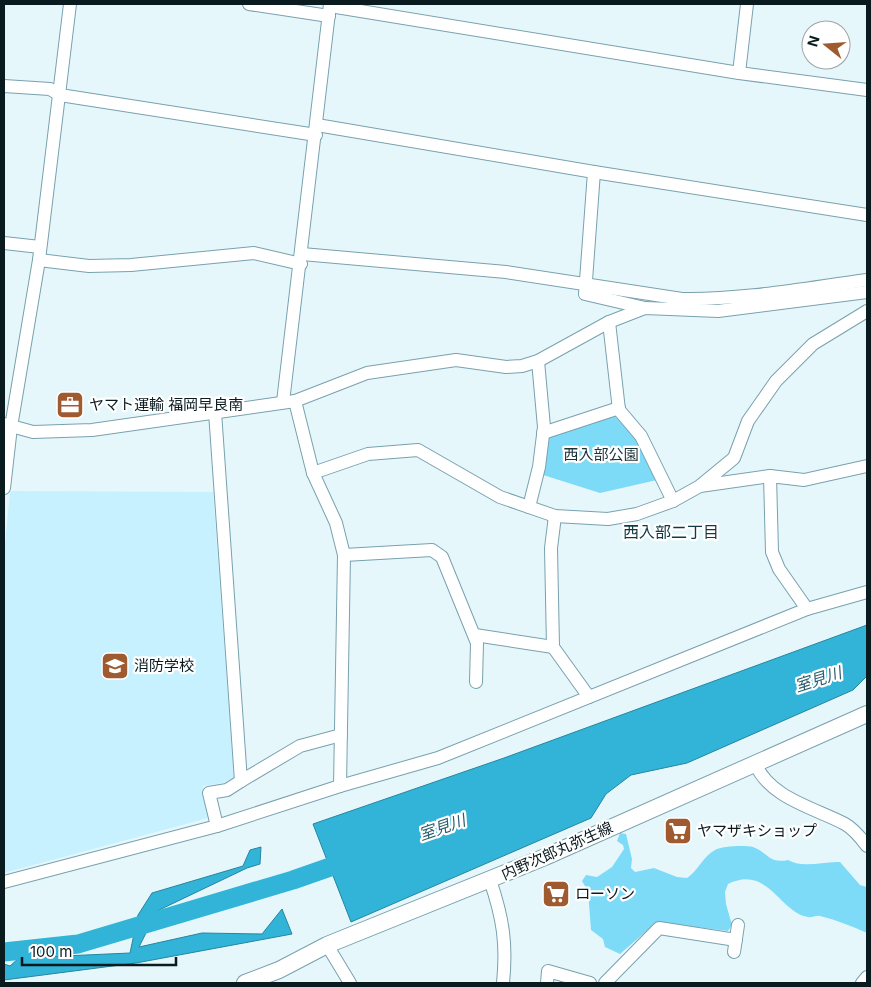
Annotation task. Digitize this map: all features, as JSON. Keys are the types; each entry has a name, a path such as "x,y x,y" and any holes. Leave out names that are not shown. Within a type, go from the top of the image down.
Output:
{"main road":[{"name":"内野次郎丸弥生線","path":"245,983 280,970 327,945 490,880 867,714"}],"street":[{"path":"4,488 8,426 39,260 70,4"},
{"path":"249,4 330,9 739,74 867,90"},
{"path":"739,74 747,4"},
{"path":"330,9 301,259 289,401 313,473 336,522 344,555 340,786"},
{"path":"4,86 50,90 60,95 317,130 867,215"},
{"path":"594,172 585,294 645,308 718,311 867,292"},
{"path":"4,243 40,247"},
{"path":"39,260 89,266 130,265 254,253 301,259 506,272 585,286 682,299 706,299 867,280"},
{"path":"8,426 32,432 92,430 289,401 367,373 456,360 522,366 538,361 609,322 645,308"},
{"path":"313,473 368,454 418,450 500,497 555,516 608,519 637,514 674,501 700,486 734,458 748,421 776,381 813,344 867,311"},
{"path":"609,322 619,408 641,436 674,501"},
{"path":"529,507 539,467 543,432 538,361"},
{"path":"543,432 619,408"},
{"path":"216,412 241,781"},
{"path":"700,486 770,476 804,480 867,466"},
{"path":"770,476 772,552 779,569 807,610"},
{"path":"555,516 551,548 553,647 589,697"},
{"path":"344,555 432,550 442,557 477,643 476,682"},
{"path":"4,882 217,826 340,786 438,758 807,610 867,592"},
{"path":"474,635 553,647"},
{"path":"217,826 209,793 226,790 300,746 341,735"},
{"path":"755,763 759,773 783,793 805,808 845,824 867,846"},
{"path":"490,880 506,942 502,983"},
{"path":"605,983 659,928 735,946 738,925"},
{"path":"327,945 350,983"},
{"path":"547,983 548,971 590,983"},
{"path":"862,983 867,977"}],"shaded area":[{"name":"消防学校","path":"10,491 213,492 234,777 223,783 203,786 208,818 4,873 4,556"}],"green space":[{"name":"西入部公園","path":"611,412 636,439 657,480 600,493 540,474 547,436"},
{"path":"620,833 626,834 632,859 631,868 635,872 654,868 677,877 687,878 711,853 718,849 734,846 753,847 776,861 788,860 800,864 840,862 860,885 867,887 867,933 826,918 818,916 808,917 798,914 764,885 753,880 742,880 728,884 725,892 726,904 732,925 728,931 664,923 650,928 620,954 605,947 603,939 591,930 588,891 582,881 586,875 597,877 612,867 624,849 623,845 617,841"}],"water":[{"path":"867,625 867,676 853,690 687,763 631,775 606,794 591,818 351,922 313,824 504,758"},
{"path":"261,847 260,864 247,868 157,911 139,947 202,933 262,934 282,909 292,934 136,963 4,980 4,964 10,966 19,958 130,953 138,915 152,893 243,866 250,850"}],"waterway":[{"name":"室見川","path":"4,952 78,944 293,880 353,859"}],"place":[{"name":"ヤマト運輸 福岡早良南","path":"70,405"},
{"name":"消防学校","path":"115,666"},
{"name":"ヤマザキショップ","path":"678,831"},
{"name":"ローソン","path":"556,894"}],"district":[{"name":"西入部二丁目","path":"671,532"}]}
